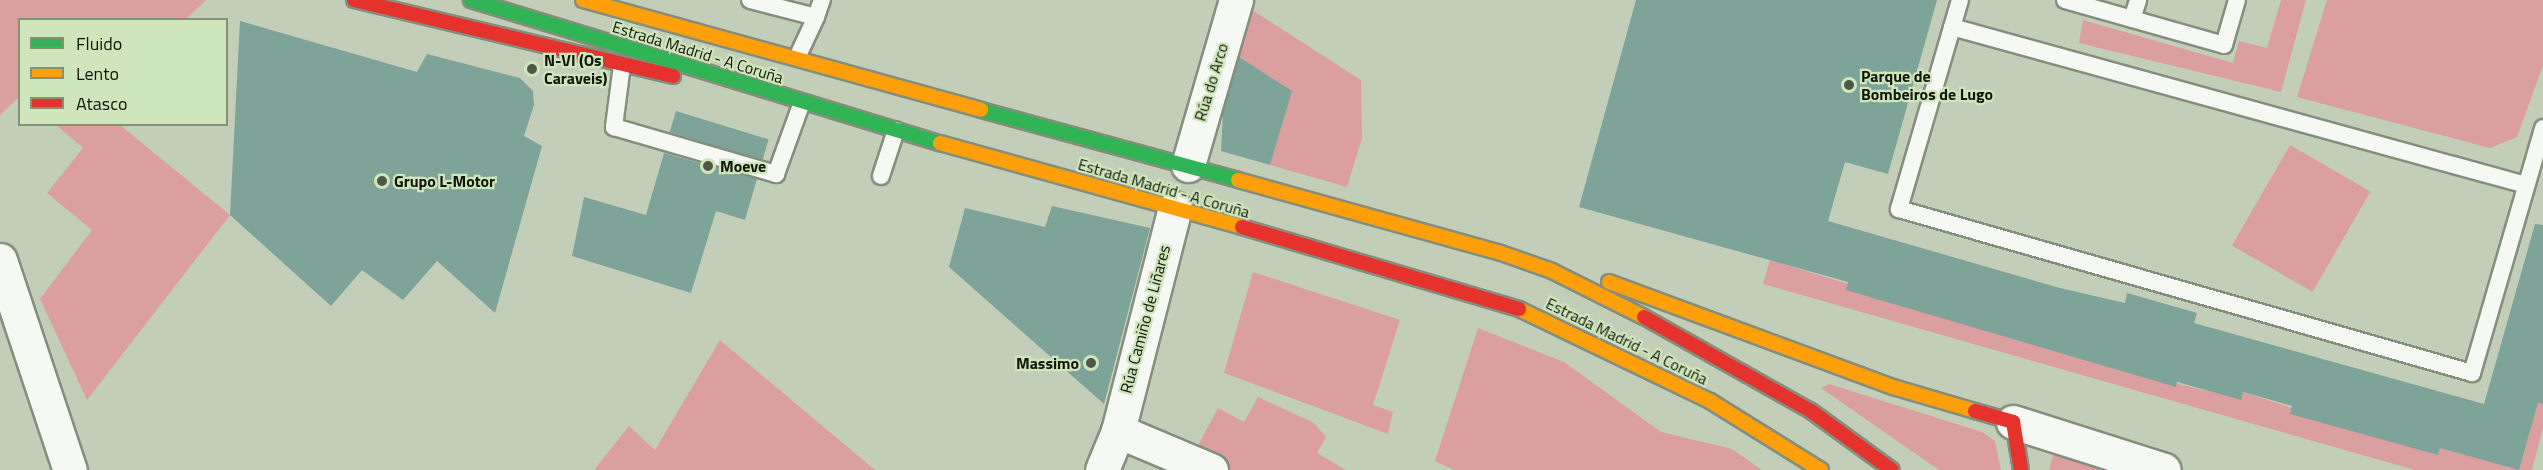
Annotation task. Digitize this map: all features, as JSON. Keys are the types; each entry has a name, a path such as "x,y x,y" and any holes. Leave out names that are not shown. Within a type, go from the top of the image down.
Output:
{"main road":[{"path":"354,0 867,122"},
{"name":"Estrada Madrid - A Coruña","path":"471,0 867,122 1510,304 1710,401 1821,470"},
{"name":"Estrada Madrid - A Coruña","path":"583,0 1188,165 1552,271 1716,353 1811,411 1892,470"},
{"path":"643,0 900,86"},
{"path":"1552,271 1654,295 1893,387 2013,422 2021,470"}],"street":[{"name":"Rúa do Arco","path":"1188,165 1236,0"},
{"name":"Rúa Camiño de Liñares","path":"1102,470 1118,431 1175,208"},
{"path":"0,260 70,470"},
{"path":"2013,422 2164,470"},
{"path":"1118,431 1211,470"}],"lane":[{"path":"750,0 816,16"},
{"path":"800,51 822,0"},
{"path":"1960,0 1899,208 2472,373 2543,128"},
{"path":"2065,0 2224,45 2237,0"},
{"path":"2132,19 2138,0"},
{"path":"1952,27 2526,185"},
{"path":"622,64 614,127 776,174 801,105"},
{"path":"881,176 896,130"}],"shaded area":[{"path":"0,0 206,0 187,18 18,18 18,98 0,115"},
{"path":"2281,0 2306,0 2281,92 2079,43 2083,20 2233,63 2239,41 2267,48"},
{"path":"2327,0 2543,0 2543,65 2517,137 2490,148 2297,97"},
{"path":"1252,10 1361,80 1362,138 1347,187 1270,165 1291,91 1237,56"},
{"path":"57,126 121,126 230,215 87,400 40,299 92,230 47,193 83,148"},
{"path":"2290,145 2371,192 2313,292 2232,245"},
{"path":"1770,260 2108,363 2107,367 2241,399 2243,392 2438,455 2440,448 2519,469 2538,403 2543,404 2543,428 2532,470 2415,470 1763,284"},
{"path":"1253,272 1400,320 1373,405 1393,412 1388,434 1224,373"},
{"path":"1478,328 1564,362 1661,432 1732,449 1762,470 1454,470 1435,461"},
{"path":"720,340 875,470 594,470 629,426 655,450"},
{"path":"1829,384 1982,432 1995,441 2001,470 1939,470 1821,388"},
{"path":"1258,397 1314,423 1326,437 1317,453 1346,470 1227,470 1195,451 1218,408 1244,422"},
{"path":"2054,452 2112,470 2049,470"}],"building":[{"path":"1636,0 1937,0 1888,174 1845,162 1828,221 2060,288 2125,303 2127,293 2197,313 2194,323 2484,404 2535,224 2543,225 2543,404 2538,403 2519,470 2440,448 2438,455 2290,414 2292,406 2243,392 2241,400 2177,382 2176,387 1846,290 1848,282 1579,207"},
{"name":"Grupo L-Motor","path":"240,21 417,72 427,54 520,78 533,91 534,105 524,136 542,146 495,313 437,261 403,300 362,270 331,306 230,215"},
{"path":"1239,57 1292,91 1270,165 1221,151 1223,112"},
{"path":"676,111 769,139 762,160 670,132"},
{"path":"664,153 757,179 745,220 716,211 691,293 572,256 584,197 646,215"},
{"path":"1052,206 1150,228 1104,404 949,267 965,208 1045,227"}],"traffic: fast":[{"path":"471,0 940,143"},
{"path":"981,110 1238,180"}],"traffic: slow":[{"path":"583,0 981,110"},
{"path":"940,143 1242,227"},
{"path":"1238,180 1501,253 1552,271 1644,317"},
{"path":"1609,282 1893,387 1975,411"},
{"path":"1519,309 1710,401 1821,470"}],"traffic: jam":[{"path":"354,0 673,76"},
{"path":"1242,227 1519,309"},
{"path":"1644,317 1811,411 1892,470"},
{"path":"1975,411 2013,422 2021,470"}],"place":[{"name":"N-VI (Os Caraveis)","path":"532,69"},
{"name":"Parque de Bombeiros de Lugo","path":"1849,85"},
{"name":"Moeve","path":"708,166"},
{"name":"Grupo L-Motor","path":"382,181"},
{"name":"Massimo","path":"1091,363"}]}
